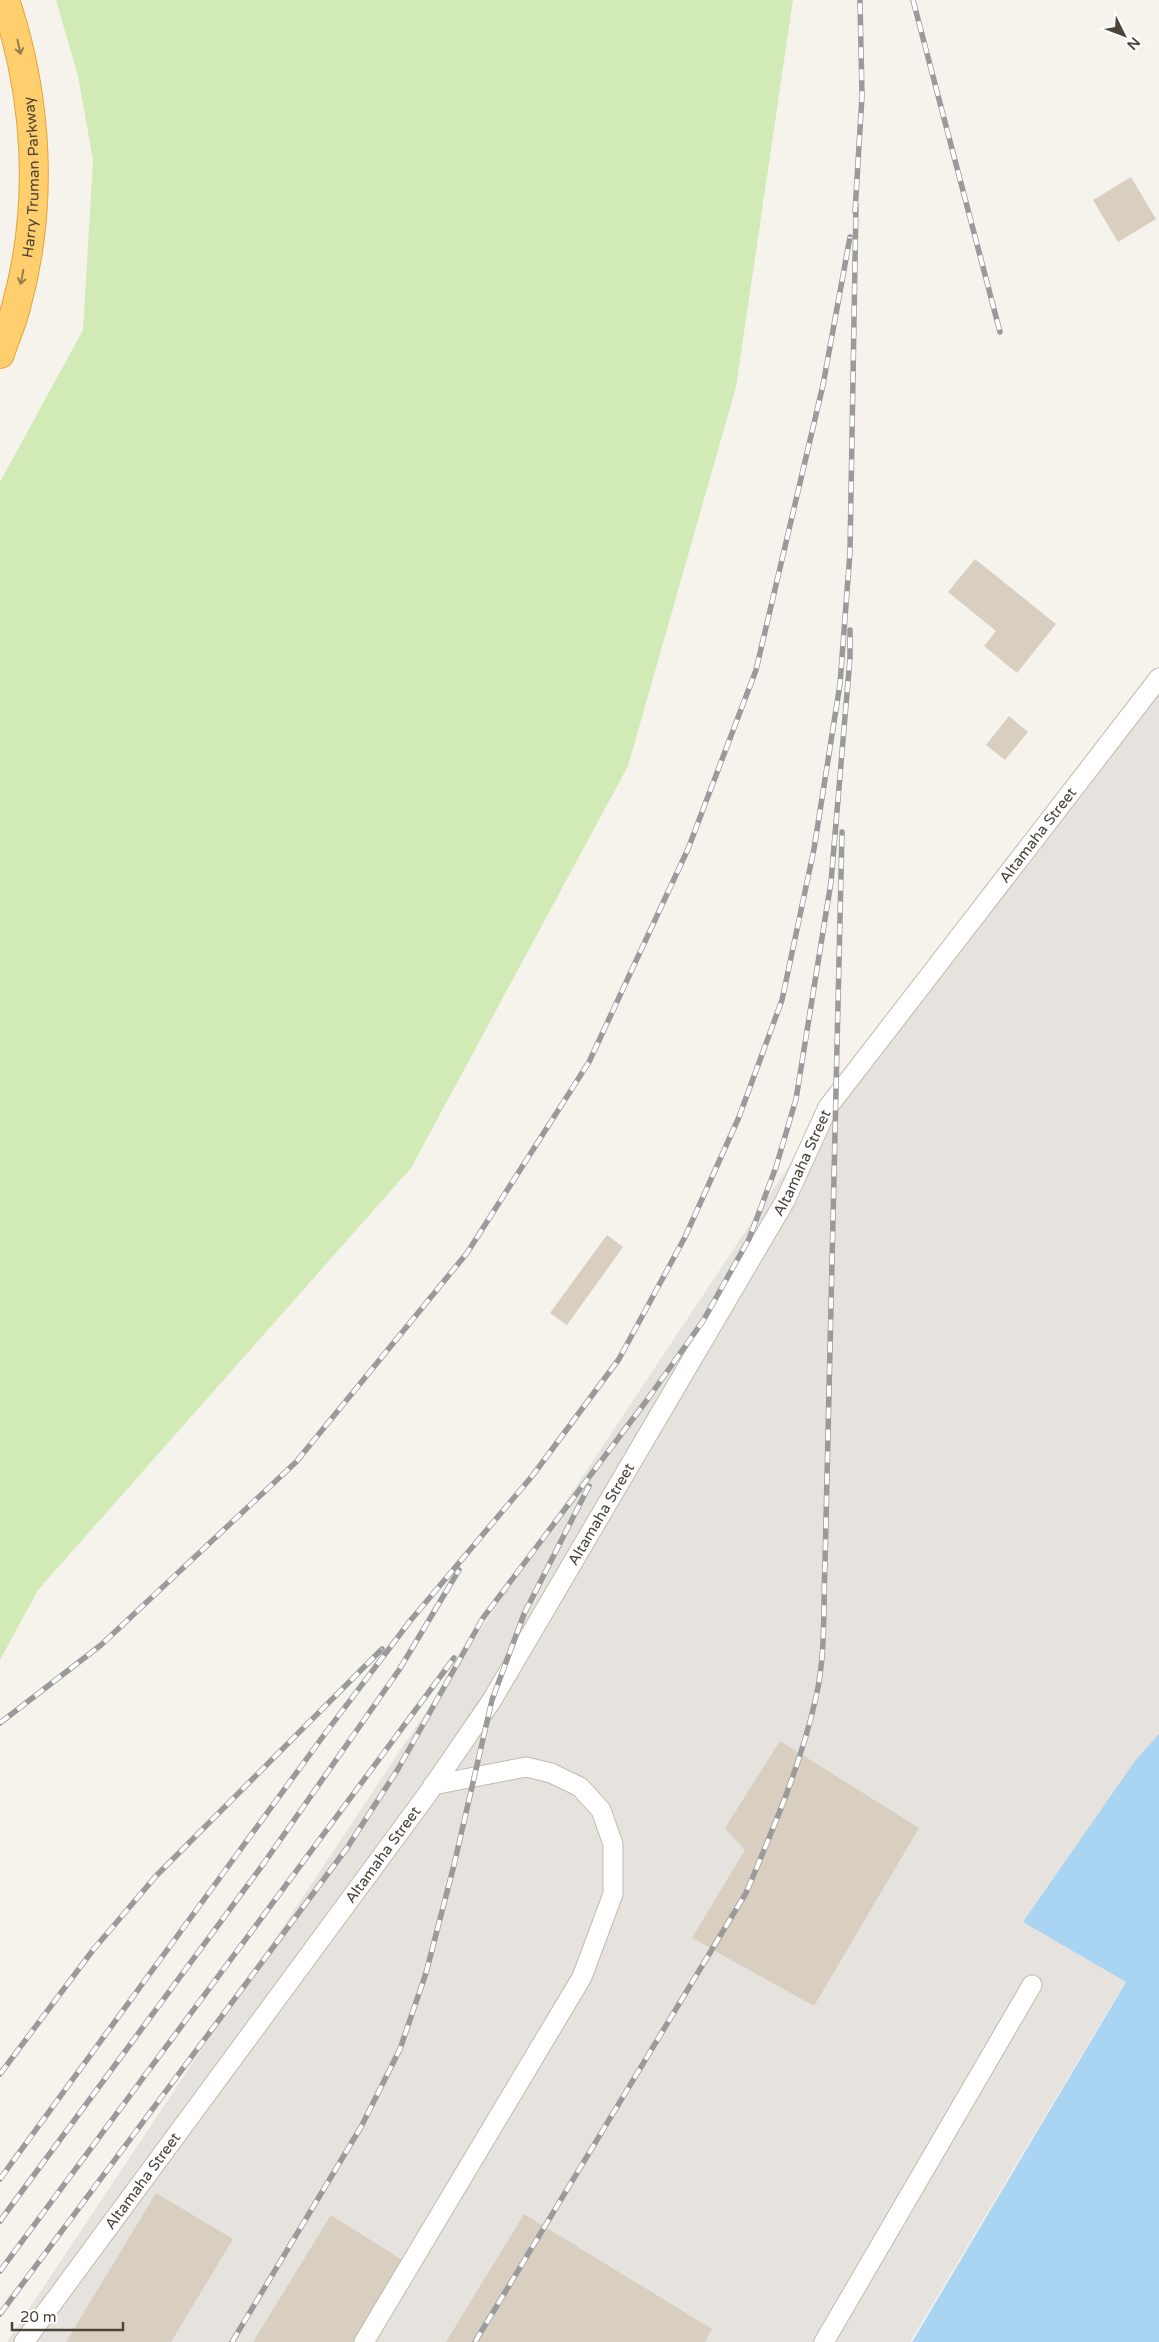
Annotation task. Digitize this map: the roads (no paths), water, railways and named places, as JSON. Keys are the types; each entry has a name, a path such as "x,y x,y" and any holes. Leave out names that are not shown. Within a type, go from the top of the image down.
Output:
{"highway":[{"name":"Harry Truman Parkway","path":"0,354 16,307 31,234 35,165 29,97 15,31 5,0"}],"lane":[{"name":"Altamaha Street","path":"24,2342 433,1784 492,1700 785,1200 828,1107 1159,678"},
{"path":"364,2342 582,1977 613,1894 613,1844 601,1810 580,1787 551,1773 526,1768 433,1784"},
{"path":"824,2342 1032,1985"}],"water":[{"path":"1159,1734 1159,2342 912,2342 1126,1982 1023,1922 1135,1761"}],"railway":[{"path":"855,212 862,96 860,0"},
{"path":"913,0 1000,332"},
{"path":"0,2179 324,1735 410,1621 533,1475 619,1359 685,1237 739,1117 782,1000 814,849 840,684 850,552 856,205"},
{"path":"0,1723 101,1645 296,1462 467,1253 589,1062 688,849 756,670 823,385 850,237"},
{"path":"0,2314 347,1848 398,1769 483,1618 647,1400 703,1321 749,1239 776,1167 796,1099 831,882 850,658 850,630"},
{"path":"475,2342 746,1893 776,1821 810,1722 819,1681 824,1630 842,832"},
{"path":"232,2342 361,2127 400,2049 426,1973 454,1865 492,1700 524,1614 589,1486"},
{"path":"0,2221 264,1863 399,1670 459,1570"},
{"path":"0,2074 93,1950 156,1876 382,1649"},
{"path":"0,2271 454,1658"}]}
